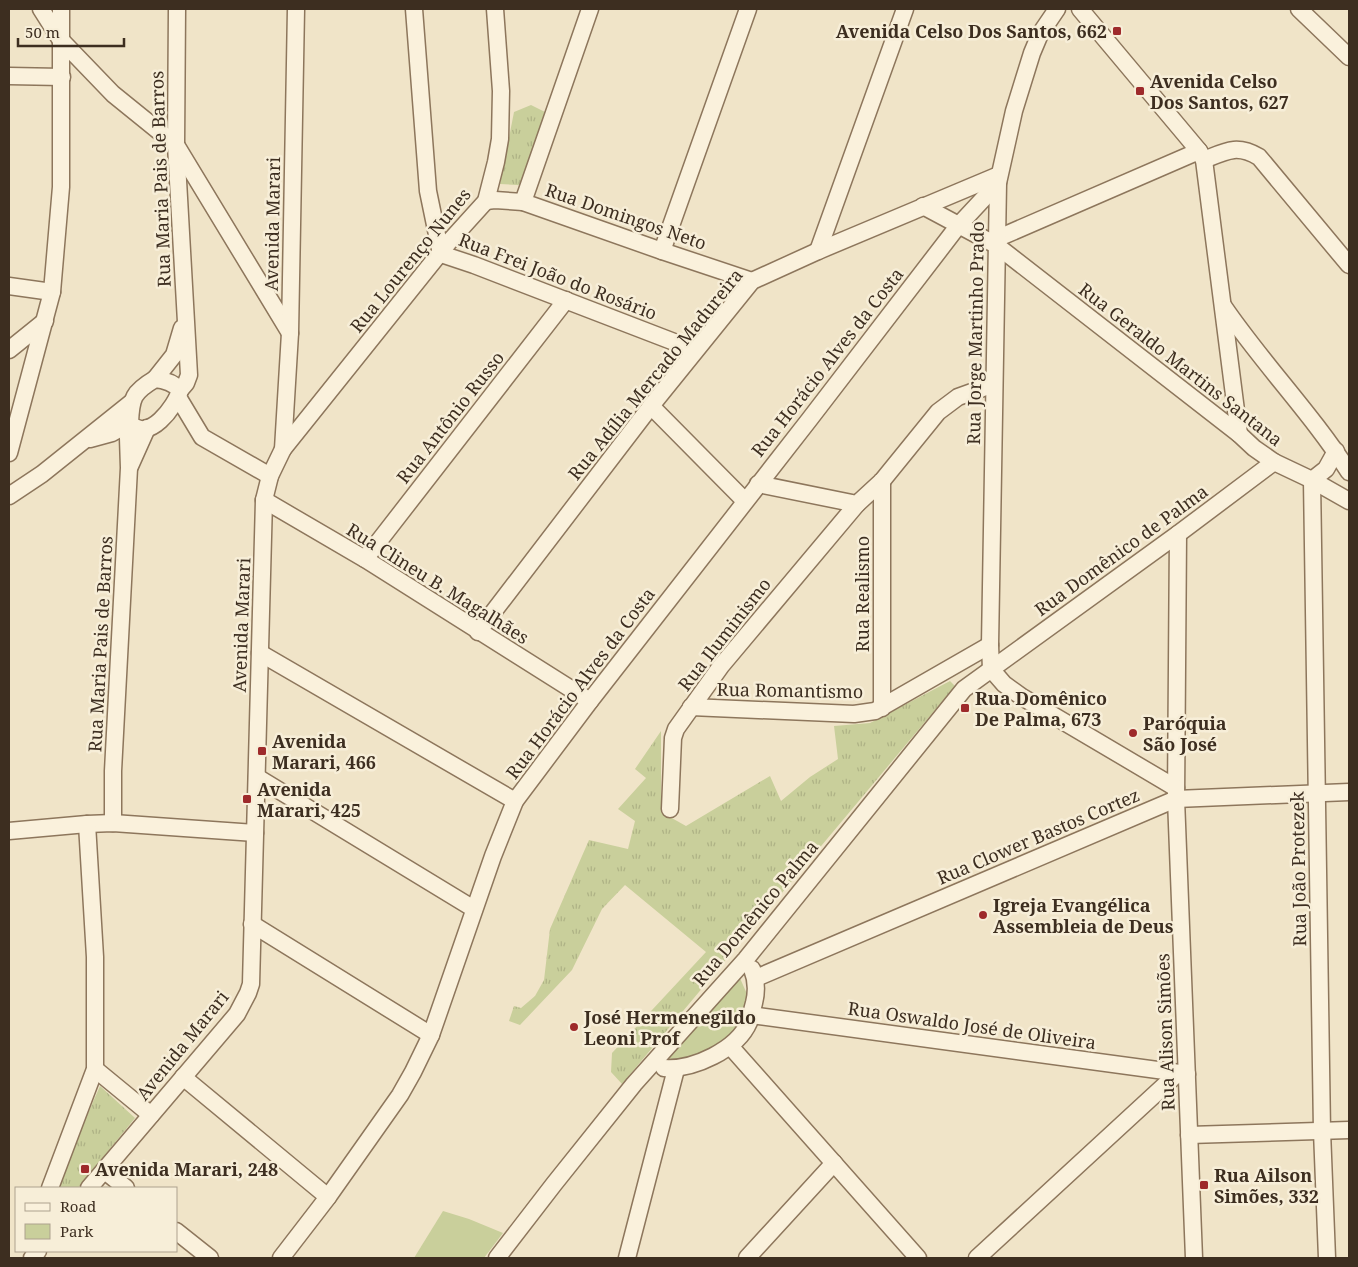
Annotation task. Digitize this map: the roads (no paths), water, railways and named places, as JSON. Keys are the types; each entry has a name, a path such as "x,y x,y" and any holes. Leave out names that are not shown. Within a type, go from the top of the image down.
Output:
{"street":[{"path":"41,9 60,39 113,94 176,146 290,333"},
{"path":"9,453 52,292 61,187 61,9"},
{"name":"Rua Maria Pais de Barros","path":"177,9 176,146 189,375 186,384 179,393"},
{"name":"Avenida Marari","path":"90,1187 106,1171 237,1014 251,984 264,500 270,476 283,449 290,333 296,9"},
{"name":"Rua Frei João do Rosário","path":"414,9 428,191 441,254 695,350"},
{"name":"Rua Lourenço Nunes","path":"283,449 448,243 486,201 500,139 501,91 496,9"},
{"path":"523,202 590,9"},
{"path":"662,251 748,9"},
{"path":"818,251 905,9"},
{"name":"Rua Jorge Martinho Prado","path":"991,669 998,179 1014,111 1032,53 1040,34 1057,9"},
{"path":"1080,9 1201,155 1223,305 1239,434"},
{"path":"1299,9 1349,57"},
{"path":"9,76 62,77"},
{"path":"996,242 1201,155 1237,149 1245,150 1259,158 1349,264"},
{"name":"Rua Adília Mercado Madureira","path":"478,632 651,406 752,281 923,206 998,179"},
{"name":"Rua Horácio Alves da Costa","path":"281,1258 328,1197 400,1095 413,1072 431,1035 474,909 515,801 590,701 958,226 998,179"},
{"name":"Rua Domingos Neto","path":"486,201 505,200 523,202 752,281"},
{"name":"Rua Geraldo Martins Santana","path":"923,206 958,226 996,242 1239,434 1254,448 1274,462 1349,500"},
{"path":"9,286 52,292"},
{"name":"Rua Antônio Russo","path":"364,559 566,300"},
{"path":"1223,305 1244,336 1336,451 1349,472"},
{"name":"Rua Maria Pais de Barros","path":"155,379 174,355 185,318"},
{"path":"9,350 45,321"},
{"path":"9,496 29,484 85,440 132,402 139,388 155,379 165,380 176,386 202,437 270,476"},
{"name":"Rua Iluminismo","path":"670,809 673,738 676,729 691,707 755,624 857,504 882,481 938,412 958,397 994,384"},
{"path":"85,440 136,426 160,423 179,393"},
{"path":"132,402 136,426"},
{"path":"651,406 745,501"},
{"name":"Rua Maria Pais de Barros","path":"113,823 113,771 129,468 136,426"},
{"path":"1312,480 1326,469 1336,451"},
{"name":"Rua Domênico de Palma","path":"991,669 1274,462"},
{"name":"Rua João Protezek","path":"1312,480 1322,1131 1327,1258"},
{"name":"Rua Realismo","path":"882,481 882,708"},
{"path":"758,484 857,504"},
{"name":"Rua Clineu B. Magalhães","path":"264,500 364,559 590,701"},
{"name":"Rua Alison Simões","path":"1178,534 1176,794 1182,1073 1189,1135 1194,1258"},
{"name":"Rua Romantismo","path":"691,707 854,714 875,711 990,645"},
{"path":"260,653 515,801"},
{"path":"991,669 1004,684 1022,698 1176,794"},
{"name":"Rua Domênico Palma","path":"498,1258 554,1184 649,1066 746,959 964,689 991,669"},
{"path":"257,777 474,909"},
{"name":"Rua Clower Bastos Cortez","path":"756,978 1176,794 1349,792"},
{"path":"9,831 113,823 255,832"},
{"path":"50,1187 96,1069 95,957 87,824"},
{"path":"252,924 431,1035"},
{"path":"649,1066 676,1069 708,1058 730,1046 744,1031 755,999 756,978 746,959"},
{"name":"Rua Oswaldo José de Oliveira","path":"751,1015 1182,1073"},
{"path":"730,1046 915,1257"},
{"path":"96,1069 151,1115"},
{"path":"627,1258 676,1069"},
{"path":"977,1258 1182,1073"},
{"path":"183,1077 328,1197"},
{"path":"1189,1135 1349,1130"},
{"path":"747,1258 834,1163"},
{"path":"106,1171 125,1187"},
{"path":"178,1233 210,1258"}],"place":[{"name":"Avenida Celso Dos Santos, 662","path":"1117,31"},
{"name":"Avenida Celso Dos Santos, 627","path":"1140,91"},
{"name":"Rua Domênico De Palma, 673","path":"965,708"},
{"name":"Paróquia São José","path":"1133,733"},
{"name":"Avenida Marari, 466","path":"262,751"},
{"name":"Avenida Marari, 425","path":"247,799"},
{"name":"Igreja Evangélica Assembleia de Deus","path":"983,915"},
{"name":"José Hermenegildo Leoni Prof","path":"574,1027"},
{"name":"Avenida Marari, 248","path":"85,1169"},
{"name":"Rua Ailson Simões, 332","path":"1204,1185"}]}
